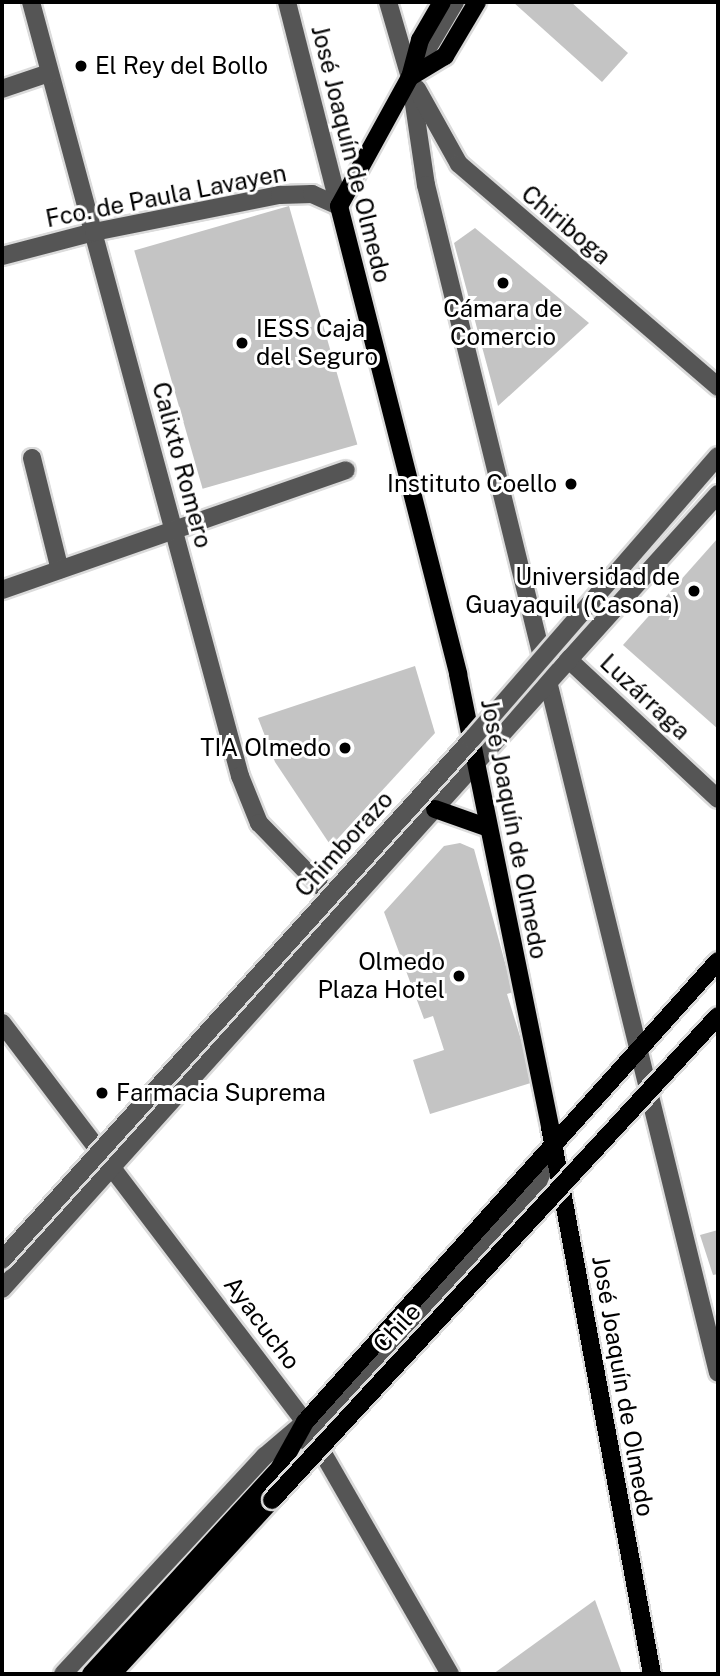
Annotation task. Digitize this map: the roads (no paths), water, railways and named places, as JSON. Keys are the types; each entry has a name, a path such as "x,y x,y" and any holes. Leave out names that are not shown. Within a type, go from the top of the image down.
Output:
{"main road":[{"path":"339,206 410,77 420,40 442,2"},
{"path":"410,77 445,56 477,2"},
{"name":"José Joaquín de Olmedo","path":"339,206 458,674 554,1145 652,1674"},
{"path":"435,809 489,828"},
{"name":"Chile","path":"91,1674 279,1469 309,1429 554,1145 718,961"},
{"name":"Chile","path":"112,1674 718,1016"}],"street":[{"name":"Calixto Romero","path":"31,2 240,776 260,822 344,909"},
{"name":"José Joaquín de Olmedo","path":"287,2 339,206"},
{"path":"388,2 410,77 426,185 550,678 638,1051 718,1373"},
{"path":"410,77 455,2"},
{"path":"2,89 49,73"},
{"name":"Chiriboga","path":"410,77 459,164 718,387"},
{"name":"Fco. de Paula Lavayen","path":"2,256 94,232 288,194 312,194 339,206"},
{"name":"Chimborazo","path":"2,1260 472,739 718,456"},
{"path":"32,458 60,570"},
{"path":"2,590 346,470"},
{"name":"Chimborazo","path":"2,1289 115,1167 550,678 718,494"},
{"name":"Luzárraga","path":"568,659 718,799"},
{"name":"Ayacucho","path":"2,1023 115,1167 309,1429 450,1674"},
{"name":"Chile","path":"63,1674 265,1456 309,1429"}],"place":[{"name":"El Rey del Bollo","path":"81,66"},
{"name":"Cámara de Comercio","path":"503,283"},
{"name":"IESS Caja del Seguro","path":"242,343"},
{"name":"Instituto Coello","path":"571,484"},
{"name":"Universidad de Guayaquil (Casona)","path":"694,591"},
{"name":"TIA Olmedo","path":"345,748"},
{"name":"Olmedo Plaza Hotel","path":"459,976"},
{"name":"Farmacia Suprema","path":"102,1093"}]}
